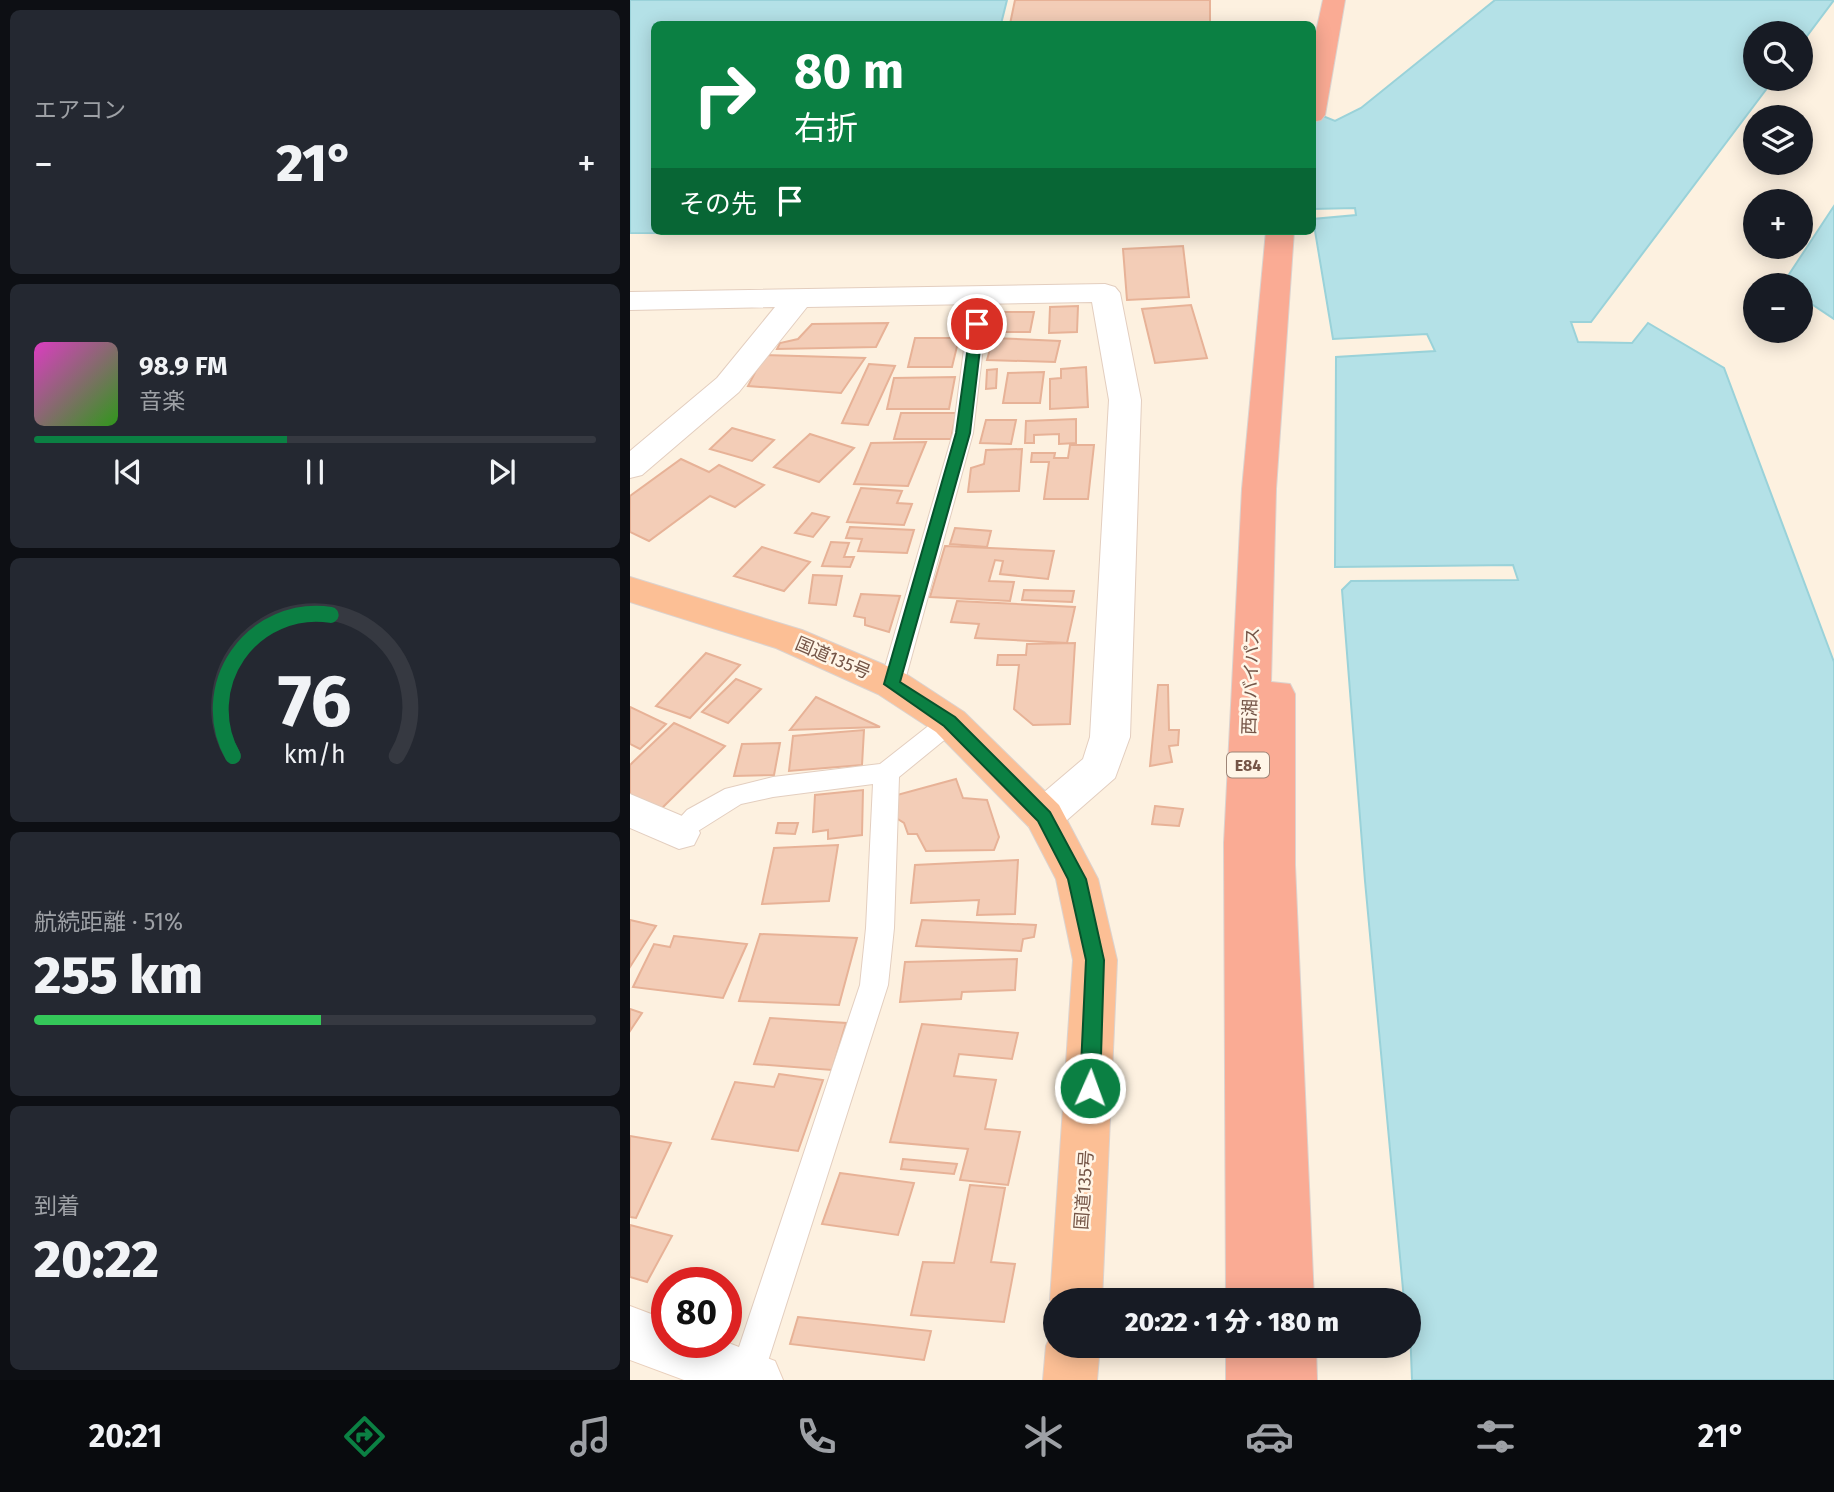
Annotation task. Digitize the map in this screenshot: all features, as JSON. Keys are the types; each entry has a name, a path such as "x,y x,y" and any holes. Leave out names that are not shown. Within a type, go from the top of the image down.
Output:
{"highway":[{"path":"1314,21 1319,0"},
{"path":"1316,94 1334,0"},
{"name":"西湘バイパス","path":"1252,1288 1245,843 1259,489 1280,235"},
{"name":"西湘バイパス","path":"1288,1288 1274,865 1279,491 1296,235"},
{"name":"国道135号","path":"630,589 789,639 892,684 950,722 1044,817 1077,879 1095,960 1077,1288"},
{"path":"1070,1380 1072,1358"},
{"path":"1253,1358 1253,1380"},
{"path":"1289,1358 1290,1380"}],"street":[{"path":"630,301 1105,293 1125,400 1110,737 1101,767 1044,817"},
{"path":"630,468 728,384 797,300"},
{"path":"630,810 679,833"},
{"path":"630,1333 749,1380"}],"lane":[{"path":"892,684 963,433 980,296"},
{"path":"679,833 696,817 734,796 773,787 886,773 950,722"},
{"path":"749,1380 874,985 880,928 886,773"}],"water":[{"path":"630,0 1007,0 1002,21 651,21 651,233 630,233"},
{"path":"1495,0 1834,0 1813,28 1813,21 1743,21 1743,91 1765,91 1754,105 1743,105 1743,120 1591,322 1571,322 1578,342 1632,343 1648,323 1724,368 1834,662 1834,1380 1412,1380 1411,1358 1421,1358 1421,1288 1403,1288 1365,881 1342,590 1351,581 1518,580 1513,565 1335,567 1336,357 1435,351 1427,334 1333,339 1316,235 1316,219 1356,215 1355,208 1316,209 1316,113 1335,121 1361,108"},
{"path":"1834,206 1834,319 1813,305 1813,273 1790,273 1799,259 1813,259 1813,238"}],"building":[{"path":"1015,0 1210,0 1210,21 1011,21"},
{"path":"1183,246 1189,297 1127,300 1123,249"},
{"path":"1191,305 1207,358 1155,363 1142,309"},
{"path":"1078,306 1077,332 1049,333 1050,307"},
{"path":"987,312 1034,312 1030,332 983,332"},
{"path":"888,323 876,347 777,349 780,343 798,339 812,324"},
{"path":"915,338 959,338 952,367 908,367"},
{"path":"993,338 1060,341 1055,362 987,360"},
{"path":"764,355 865,358 841,393 748,386"},
{"path":"869,364 895,366 868,425 842,423"},
{"path":"1086,367 1088,407 1050,409 1050,379 1061,378 1061,369"},
{"path":"997,369 996,388 986,389 987,370"},
{"path":"1044,372 1040,403 1003,403 1008,373"},
{"path":"955,377 949,409 887,409 894,378"},
{"path":"901,413 956,413 951,439 894,439"},
{"path":"1076,419 1076,443 1059,444 1059,434 1034,435 1034,443 1025,443 1026,421"},
{"path":"986,420 1016,420 1011,444 980,443"},
{"path":"732,428 774,440 752,461 710,449"},
{"path":"810,434 854,448 819,482 774,467"},
{"path":"926,442 908,486 854,484 871,443"},
{"path":"1070,445 1094,445 1088,499 1044,499 1049,462 1031,462 1032,453 1055,453 1054,458 1068,458"},
{"path":"1022,449 1019,491 968,492 971,468 984,464 986,450"},
{"path":"681,459 709,472 719,465 764,485 735,507 710,496 649,541 630,532 630,496"},
{"path":"861,488 902,491 897,503 912,504 904,525 847,522"},
{"path":"812,513 829,517 813,537 795,533"},
{"path":"850,527 914,530 907,553 858,551 862,539 846,538"},
{"path":"955,528 991,531 987,547 950,544"},
{"path":"831,542 849,543 844,557 854,557 850,567 822,566"},
{"path":"945,546 1054,551 1048,579 1000,574 1003,561 995,560 989,581 1014,582 1010,601 930,597"},
{"path":"762,547 810,562 784,591 734,576"},
{"path":"813,575 842,576 836,605 809,603"},
{"path":"1024,590 1074,591 1072,602 1022,600"},
{"path":"861,594 900,596 889,632 865,625 865,618 854,616"},
{"path":"957,601 1075,607 1067,643 975,638 979,624 951,622"},
{"path":"1075,643 1070,724 1033,725 1014,709 1019,665 997,665 998,655 1026,655 1027,644"},
{"path":"706,653 740,665 690,718 656,706"},
{"path":"736,679 761,689 728,723 702,712"},
{"path":"1158,685 1168,685 1169,730 1179,730 1178,745 1169,746 1172,762 1150,766"},
{"path":"816,697 880,727 790,730"},
{"path":"630,707 666,724 640,749 630,744"},
{"path":"674,723 725,746 660,810 630,796 630,765"},
{"path":"864,730 862,765 789,771 793,736"},
{"path":"780,743 774,775 734,776 742,744"},
{"path":"956,779 963,798 987,800 999,837 994,850 926,851 917,834 908,834 904,823 893,816 897,795"},
{"path":"863,790 862,835 828,839 828,830 813,832 815,795"},
{"path":"1155,806 1183,809 1179,826 1152,824"},
{"path":"778,823 798,823 795,834 776,833"},
{"path":"838,845 829,901 762,904 774,848"},
{"path":"1018,860 1015,914 977,915 979,900 911,903 915,865"},
{"path":"630,920 656,926 630,967"},
{"path":"922,920 1036,925 1034,937 1023,939 1021,951 916,946"},
{"path":"760,934 857,938 839,1005 739,1001"},
{"path":"674,936 747,944 723,998 633,987 654,944 670,947"},
{"path":"1017,959 1015,990 962,992 961,999 900,1002 905,962"},
{"path":"630,1009 642,1013 630,1031"},
{"path":"770,1018 846,1023 832,1070 754,1064"},
{"path":"922,1024 1018,1033 1012,1059 959,1054 954,1076 996,1080 985,1129 1020,1132 1008,1185 960,1180 968,1149 890,1142"},
{"path":"779,1074 823,1080 798,1151 712,1139 735,1082 774,1087"},
{"path":"630,1136 671,1143 636,1218 630,1217"},
{"path":"903,1159 957,1164 954,1174 901,1169"},
{"path":"840,1173 914,1183 898,1235 822,1224"},
{"path":"970,1185 1005,1188 991,1262 1015,1264 1004,1322 911,1315 923,1262 954,1263"},
{"path":"630,1225 672,1236 655,1267 651,1267 647,1282 630,1277"},
{"path":"798,1317 931,1331 924,1360 790,1344"}],"route":[{"path":"977,324 963,433 932,533 892,684 950,722 1044,817 1077,879 1095,960 1090,1088"}]}
